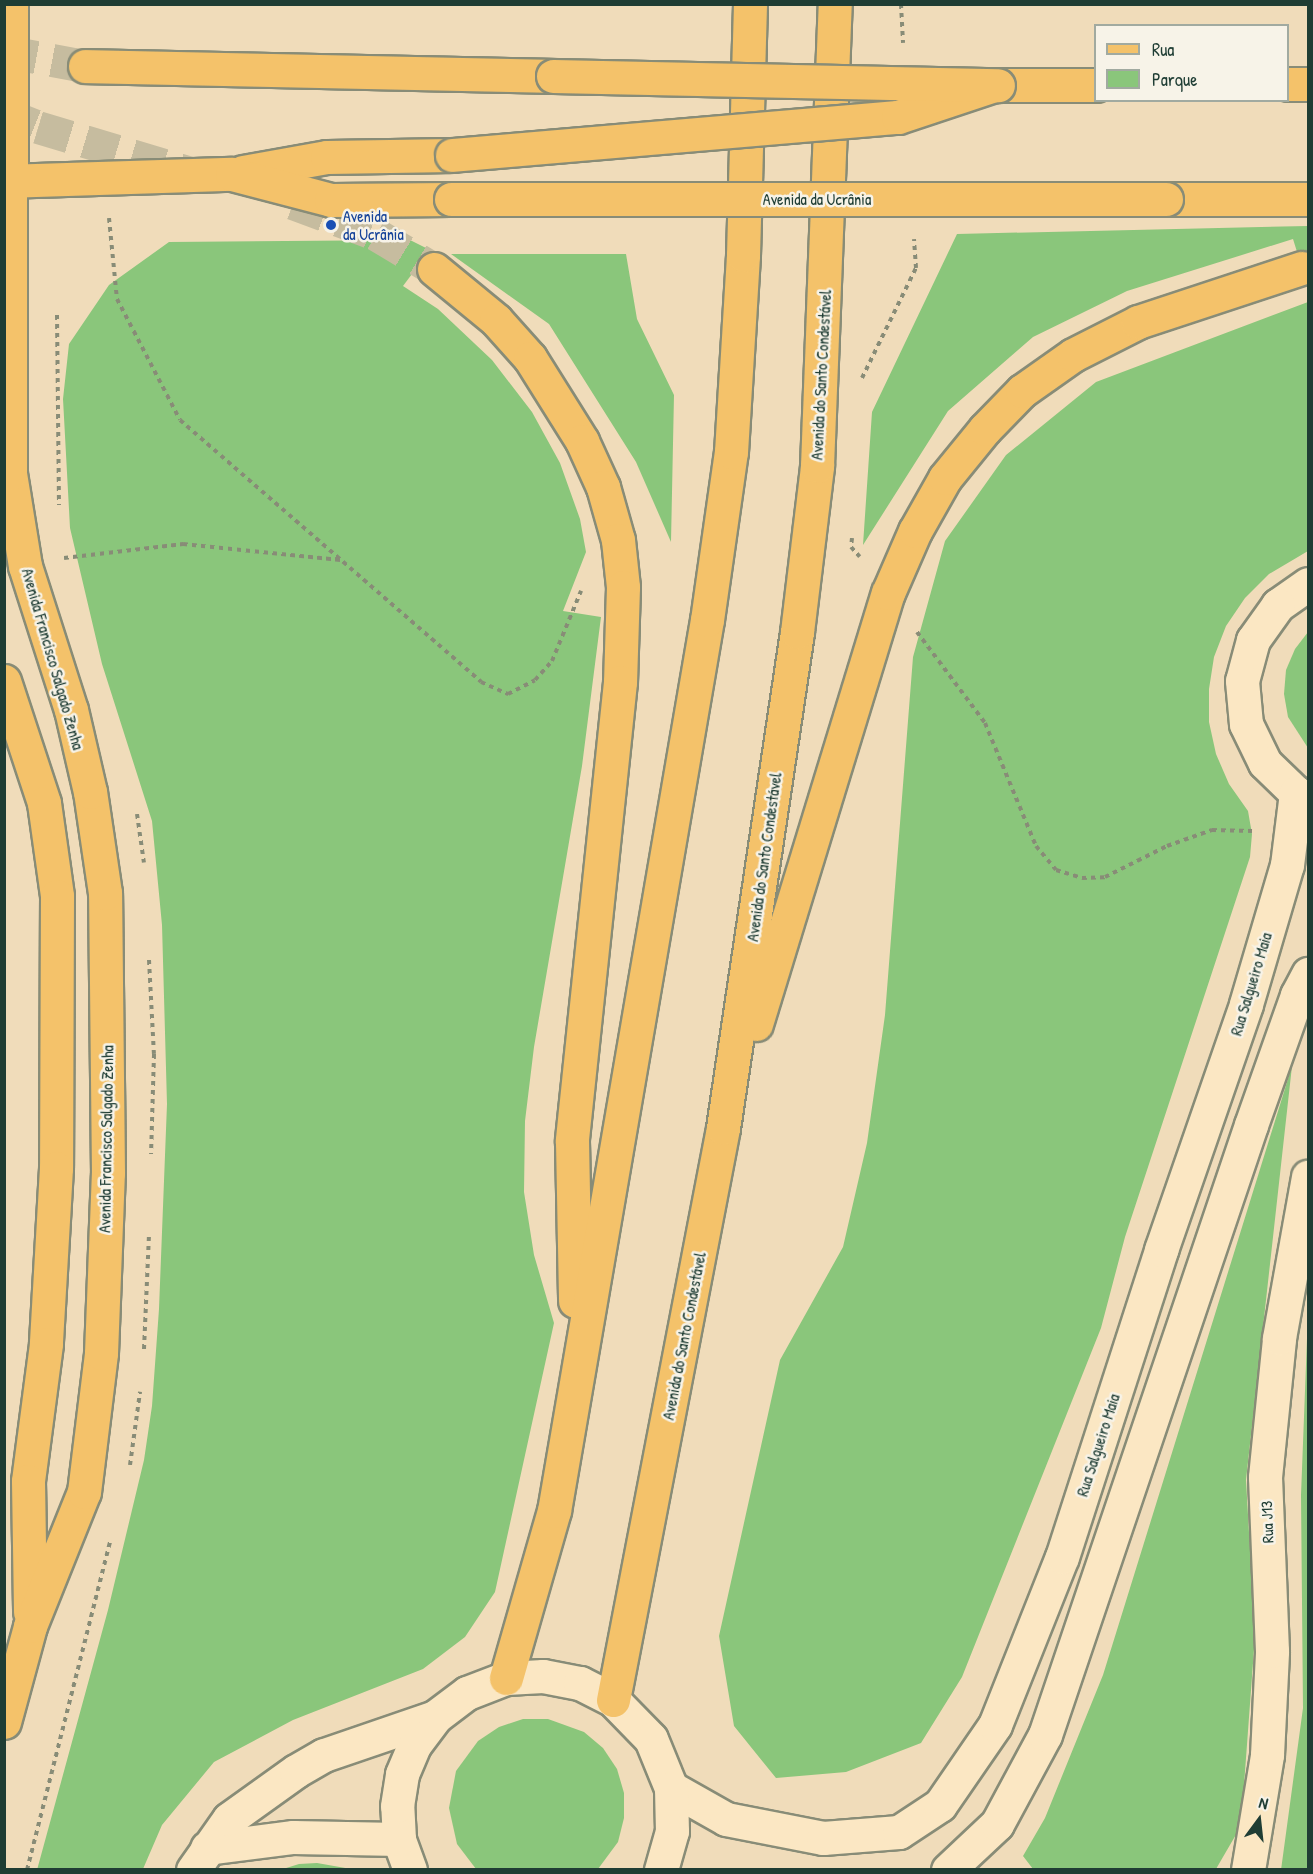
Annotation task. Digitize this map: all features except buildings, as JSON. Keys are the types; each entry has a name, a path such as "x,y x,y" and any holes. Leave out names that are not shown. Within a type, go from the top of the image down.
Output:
{"main road":[{"name":"Avenida Francisco Salgado Zenha","path":"4,1722 30,1626 84,1492 101,1353 108,1173 105,893 90,792 71,710 25,566 10,473 8,181 11,4"},
{"path":"506,1678 554,1512 707,620 731,452 743,255 750,4"},
{"name":"Avenida do Santo Condestável","path":"613,1700 723,1128 797,632 817,465 836,4"},
{"path":"85,66 998,85 1094,85"},
{"path":"1289,84 1308,84"},
{"path":"232,174 327,157 452,155 898,117 998,85"},
{"name":"Avenida da Ucrânia","path":"8,181 232,174 331,200 1308,199"},
{"path":"723,1128 888,593 915,531 945,478 985,429 1022,391 1072,355 1138,322 1301,268"},
{"path":"434,269 496,320 530,358 582,441 603,487 618,540 623,587 620,682 572,1141 576,1379"},
{"path":"1302,796 1265,763 1246,724 1242,681 1254,640 1278,605 1308,584"},
{"name":"Avenida Francisco Salgado Zenha","path":"4,681 44,803 57,896 56,1168 46,1344 28,1481 30,1626"},
{"name":"Rua Salgueiro Maia","path":"671,1788 726,1819 823,1838 899,1832 940,1805 995,1725 1062,1557 1161,1250 1246,1004 1287,865 1291,832 1302,796"},
{"path":"951,1869 998,1824 1045,1735 1251,1125 1297,995 1308,974"},
{"name":"Rua J13","path":"1248,1869 1267,1755 1272,1651 1265,1477 1279,1338 1308,1177"},
{"path":"410,1869 399,1839 397,1806 402,1774 415,1744 435,1718 467,1693 506,1678 543,1676 580,1683 613,1700 651,1739 671,1788 672,1831 661,1869"},
{"path":"200,1859 244,1806 296,1771 324,1755 435,1718"},
{"path":"200,1859 293,1837 399,1839"}],"path":[{"path":"901,4 903,50"},
{"path":"108,178 117,299 180,420 481,682 508,694 535,680 552,661 573,606 588,587"},
{"path":"861,381 916,268 914,234"},
{"path":"852,535 851,547 986,723 1036,846 1056,870 1082,878 1105,877 1167,846 1212,830 1291,832"},
{"path":"25,566 77,555 183,544 342,561"}],"green space":[{"path":"1308,226 1308,287 1293,239 1127,291 1033,337 948,411 863,545 872,412 957,234"},
{"path":"410,240 430,250 403,286 438,309 492,360 532,412 560,463 580,519 586,552 563,611 601,617 582,766 534,1047 525,1121 524,1192 534,1255 554,1323 495,1592 465,1637 423,1669 293,1720 214,1762 162,1825 143,1869 37,1870 108,1610 144,1460 152,1406 159,1309 167,1104 162,925 152,821 102,664 70,528 63,399 69,344 109,285 169,242"},
{"path":"451,254 626,254 637,319 674,395 671,542 636,462 549,324"},
{"path":"1308,302 1308,551 1269,574 1245,598 1226,626 1214,657 1209,689 1209,722 1216,754 1229,784 1248,811 1252,834 1250,857 1125,1237 1101,1328 962,1677 921,1743 846,1772 776,1778 734,1726 719,1636 780,1360 843,1247 867,1143 885,1015 913,657 945,541 1006,455 1096,382"},
{"path":"1308,632 1308,748 1288,717 1284,694 1286,670 1295,649"},
{"path":"1292,1066 1246,1480 1255,1636 1241,1826 1216,1869 1033,1869 1023,1856 1045,1818 1103,1675"},
{"path":"1308,1312 1308,1869 1281,1870 1303,1708 1301,1495"},
{"path":"523,1719 548,1719 584,1732 603,1748 617,1769 624,1793 624,1818 618,1842 598,1869 476,1869 457,1844 449,1808 456,1771 478,1741 499,1727"},
{"path":"317,1863 351,1869 283,1869 299,1864"}],"tunnel":[{"path":"4,51 85,66"},
{"path":"4,113 38,127 191,173"},
{"path":"293,203 376,234 434,269"}],"place":[{"name":"Avenida da Ucrânia","path":"331,225"}]}
